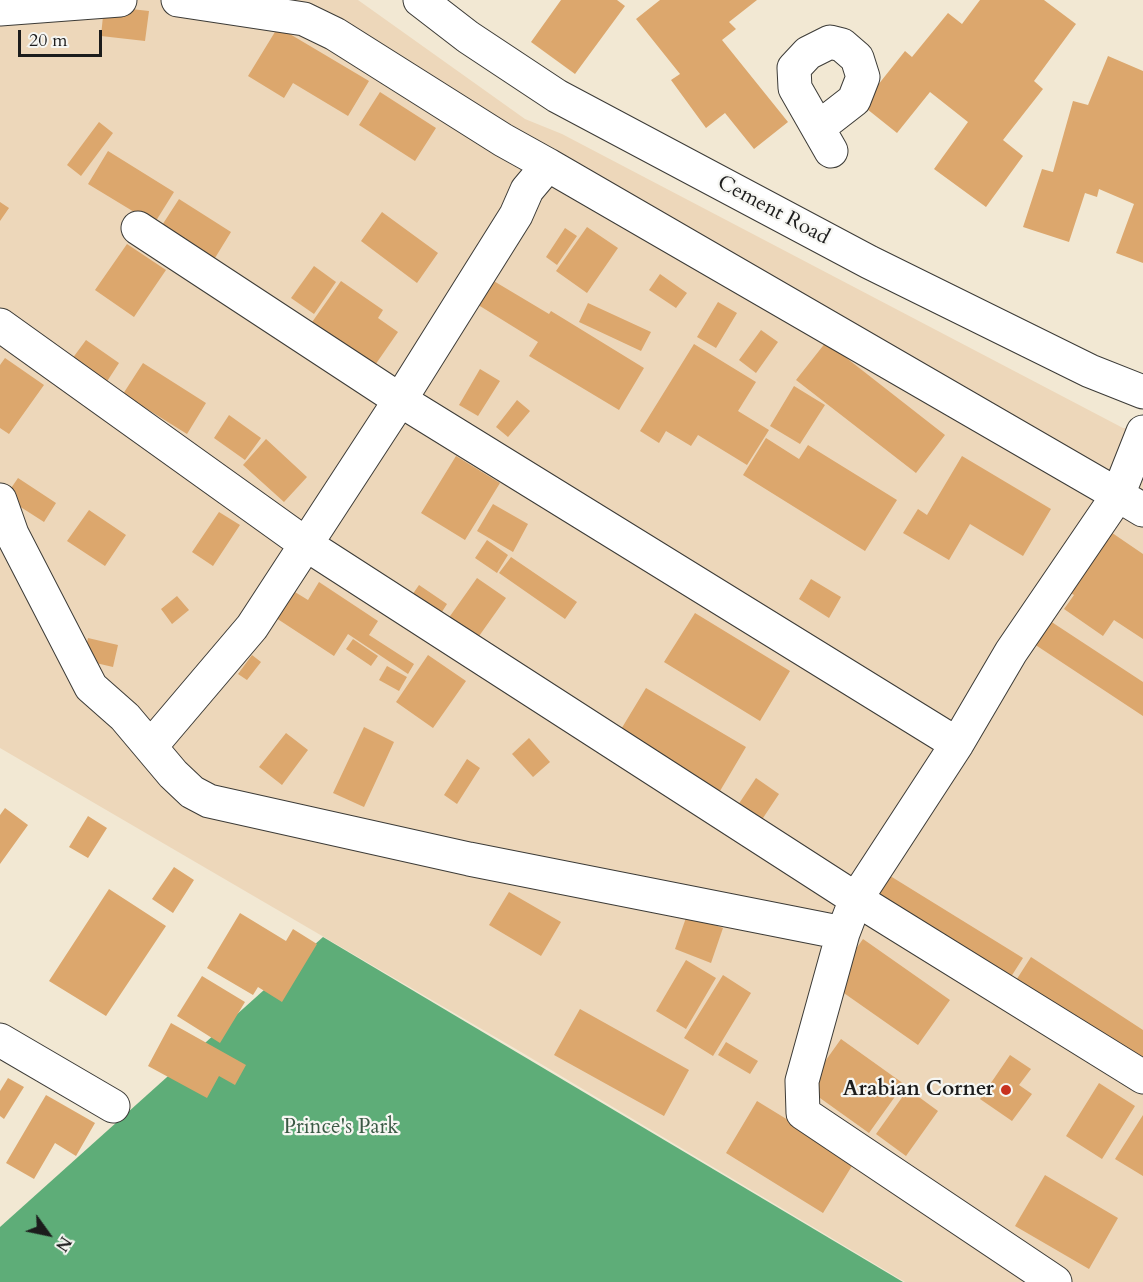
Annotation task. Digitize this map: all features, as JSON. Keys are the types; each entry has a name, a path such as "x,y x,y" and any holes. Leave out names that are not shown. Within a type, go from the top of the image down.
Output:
{"main road":[{"path":"0,15 0,9 120,0"},
{"path":"178,0 275,12 304,19 335,34 503,140 1130,502"},
{"name":"Cement Road","path":"420,0 468,37 567,101 869,262 1090,370 1143,392"},
{"path":"151,746 252,627 400,400 516,215 527,190 548,165"},
{"path":"138,228 400,400 957,744"},
{"path":"0,324 307,545 856,899 1143,1077"},
{"path":"1054,1282 803,1113 802,1081 843,933 856,899 957,744 1011,652 1130,502 1143,432"},
{"path":"0,500 12,534 91,687 125,717 173,774 192,792 209,801 469,859 843,933"},
{"path":"0,1040 113,1106"}],"shaded area":[{"path":"0,0 358,0 525,119 562,134 1123,428 1143,428 1143,1282 905,1282 521,1052 0,748"}],"green space":[{"name":"Prince's Park","path":"323,937 903,1282 0,1282 0,1227"}],"building":[{"path":"561,0 617,0 625,6 575,74 531,42"},
{"path":"660,0 757,0 729,22 736,29 722,40 788,122 754,149 725,113 706,128 671,80 680,74 636,19"},
{"path":"980,0 1044,0 1076,24 1034,81 1043,89 1003,140 1023,156 986,207 934,169 968,122 930,92 897,133 862,105 905,51 912,57 948,13 962,24"},
{"path":"104,6 149,11 145,41 101,36"},
{"path":"278,27 369,81 348,116 293,83 284,98 248,76"},
{"path":"1108,56 1143,71 1143,263 1116,253 1134,204 1099,189 1097,197 1085,193 1069,242 1023,227 1042,169 1053,172 1073,101 1088,105"},
{"path":"380,92 436,128 415,161 359,125"},
{"path":"99,122 113,133 81,176 67,165"},
{"path":"108,151 174,192 154,224 88,184"},
{"path":"179,199 231,232 210,266 157,233"},
{"path":"0,202 9,208 0,221"},
{"path":"382,212 438,253 417,283 361,241"},
{"path":"587,227 618,248 587,293 556,271"},
{"path":"565,228 577,236 557,265 546,257"},
{"path":"127,244 166,270 134,317 95,290"},
{"path":"314,266 336,282 314,314 291,298"},
{"path":"482,274 549,314 551,311 644,368 619,410 529,356 538,342 467,298"},
{"path":"660,274 687,293 676,308 649,290"},
{"path":"341,281 383,310 378,318 398,332 373,368 310,325"},
{"path":"718,302 737,313 716,348 697,337"},
{"path":"588,303 651,332 641,351 579,322"},
{"path":"761,330 778,342 756,373 739,360"},
{"path":"86,340 119,363 106,383 72,359"},
{"path":"826,342 945,435 916,473 796,380"},
{"path":"694,344 756,382 738,411 769,430 747,465 698,435 691,446 666,431 659,443 640,431"},
{"path":"5,358 44,385 9,434 0,428 0,365"},
{"path":"143,363 206,403 187,434 123,394"},
{"path":"480,369 500,381 478,416 459,405"},
{"path":"794,386 825,405 800,444 770,426"},
{"path":"517,400 530,411 508,437 496,427"},
{"path":"229,415 261,438 245,460 214,438"},
{"path":"766,438 799,459 808,445 897,500 865,551 743,475"},
{"path":"266,439 307,477 284,502 243,465"},
{"path":"456,456 500,483 465,540 421,513"},
{"path":"962,456 1051,509 1023,556 970,524 949,560 903,533 918,509 927,515"},
{"path":"18,478 56,503 44,522 5,497"},
{"path":"493,504 528,524 513,552 477,531"},
{"path":"89,510 126,535 105,566 67,541"},
{"path":"219,512 240,525 213,566 192,552"},
{"path":"1102,526 1143,554 1143,639 1114,620 1103,636 1064,609 1074,595 1061,587"},
{"path":"487,540 508,555 497,573 475,558"},
{"path":"511,557 577,602 565,619 499,573"},
{"path":"477,578 506,598 472,646 443,626"},
{"path":"811,579 841,597 829,618 799,599"},
{"path":"319,582 378,621 369,635 414,664 408,674 348,634 334,656 273,616 290,589 308,600"},
{"path":"419,585 447,604 436,621 408,601"},
{"path":"177,596 189,610 172,624 161,609"},
{"path":"695,613 790,671 760,721 664,662"},
{"path":"1044,617 1143,682 1143,716 1028,640"},
{"path":"88,638 118,645 113,667 83,660"},
{"path":"353,639 378,656 371,666 346,649"},
{"path":"252,655 261,662 247,680 238,674"},
{"path":"428,655 466,681 433,728 396,702"},
{"path":"387,666 407,677 399,691 379,680"},
{"path":"646,688 746,747 720,791 620,731"},
{"path":"364,727 394,742 364,807 333,793"},
{"path":"286,733 308,750 282,785 259,767"},
{"path":"529,738 550,762 533,777 512,754"},
{"path":"467,759 480,768 457,804 444,795"},
{"path":"756,778 779,794 761,821 738,805"},
{"path":"5,808 28,825 0,864 0,815"},
{"path":"88,816 107,828 88,858 69,847"},
{"path":"174,867 194,880 173,913 152,899"},
{"path":"887,874 1023,958 1007,983 871,899"},
{"path":"109,889 166,926 106,1016 49,981"},
{"path":"509,892 561,922 541,956 489,925"},
{"path":"240,913 286,941 293,929 317,944 282,1002 258,987 253,995 207,968"},
{"path":"687,915 723,928 711,963 675,949"},
{"path":"863,939 950,1000 918,1045 831,984"},
{"path":"1031,957 1143,1030 1143,1069 1013,985"},
{"path":"686,960 716,978 686,1029 656,1011"},
{"path":"723,975 751,993 713,1056 684,1038"},
{"path":"202,976 245,1002 220,1043 177,1016"},
{"path":"580,1009 689,1070 664,1116 554,1055"},
{"path":"171,1023 246,1065 235,1085 219,1076 207,1098 148,1066"},
{"path":"841,1039 904,1084 869,1133 806,1088"},
{"path":"726,1042 758,1061 750,1074 718,1055"},
{"name":"Arabian Corner","path":"1010,1055 1031,1069 1019,1085 1032,1094 1012,1121 980,1099"},
{"path":"8,1078 24,1087 4,1119 0,1116 0,1091"},
{"path":"1099,1083 1135,1106 1102,1159 1066,1136"},
{"path":"908,1089 938,1111 906,1156 876,1134"},
{"path":"46,1095 95,1123 76,1156 55,1143 34,1179 6,1163"},
{"path":"757,1101 855,1161 823,1213 726,1153"},
{"path":"1143,1115 1143,1176 1115,1159"},
{"path":"1045,1175 1118,1218 1089,1269 1015,1226"}],"place":[{"name":"Arabian Corner","path":"1006,1090"}]}
